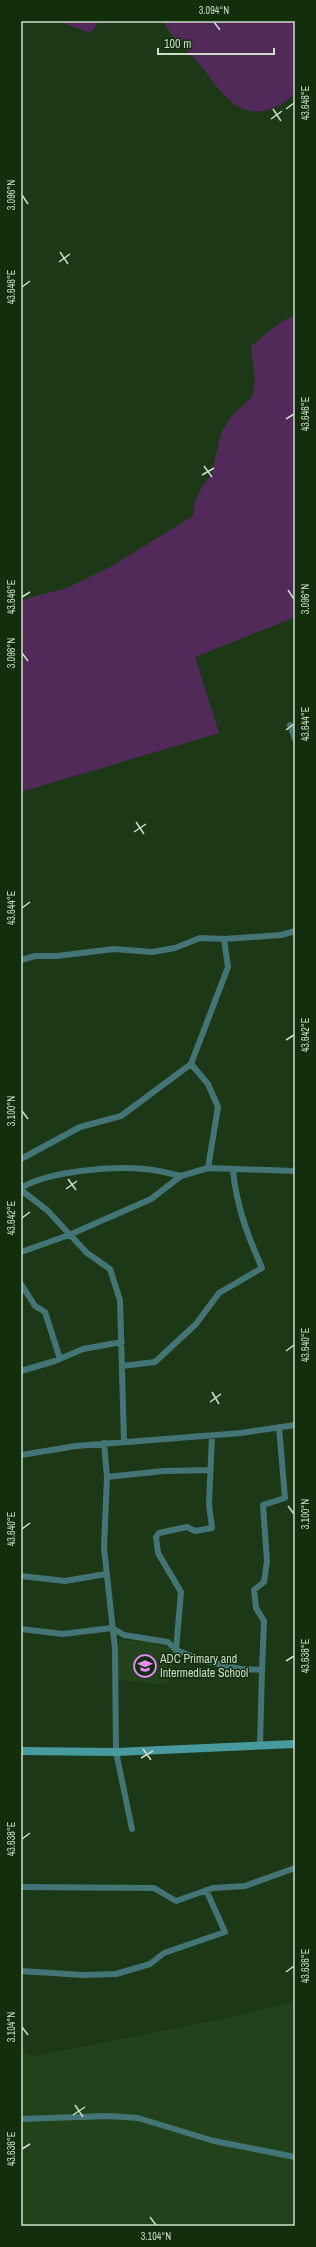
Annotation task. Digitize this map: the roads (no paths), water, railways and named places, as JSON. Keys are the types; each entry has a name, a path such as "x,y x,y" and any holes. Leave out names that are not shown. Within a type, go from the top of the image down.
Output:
{"main road":[{"path":"21,1751 116,1752 295,1744"}],"street":[{"path":"290,725 295,739"},
{"path":"21,960 35,956 50,956 114,949 152,952 175,948 200,938 224,939 281,935 295,932"},
{"path":"21,1159 80,1127 121,1116 191,1064 228,967 224,939"},
{"path":"191,1064 208,1084 218,1107 208,1168"},
{"path":"124,1441 120,1300 110,1269 87,1253 47,1210 21,1189 27,1184 58,1175 112,1168 145,1169 181,1176"},
{"path":"21,1252 70,1235 151,1199 181,1176 208,1168 295,1171"},
{"path":"122,1366 155,1362 196,1324 219,1293 262,1268 245,1226 235,1189 233,1170"},
{"path":"21,1284 35,1306 45,1312 60,1359"},
{"path":"21,1370 60,1359 83,1349 122,1342"},
{"path":"21,1455 104,1443 212,1436 295,1425"},
{"path":"260,1745 264,1621 256,1608 254,1590 264,1582 266,1561 263,1505 285,1498 279,1427"},
{"path":"176,1650 181,1592 158,1553 156,1537 159,1533 187,1527 195,1531 212,1528 209,1504 212,1436"},
{"path":"104,1443 107,1477 104,1548 115,1657 116,1752 132,1829"},
{"path":"107,1477 164,1471 210,1470"},
{"path":"21,1576 65,1581 106,1574"},
{"path":"21,1629 63,1634 112,1628 124,1635 168,1642 176,1650 202,1660 241,1669 262,1670"},
{"path":"21,1887 154,1888 176,1901 206,1890 245,1886 295,1868"},
{"path":"21,1971 83,1975 116,1974 150,1964 164,1953 225,1932 206,1890"},
{"path":"21,2119 108,2116 138,2118 214,2141 295,2157"}],"place":[{"name":"ADC Primary and Intermediate School","path":"145,1666"}]}
